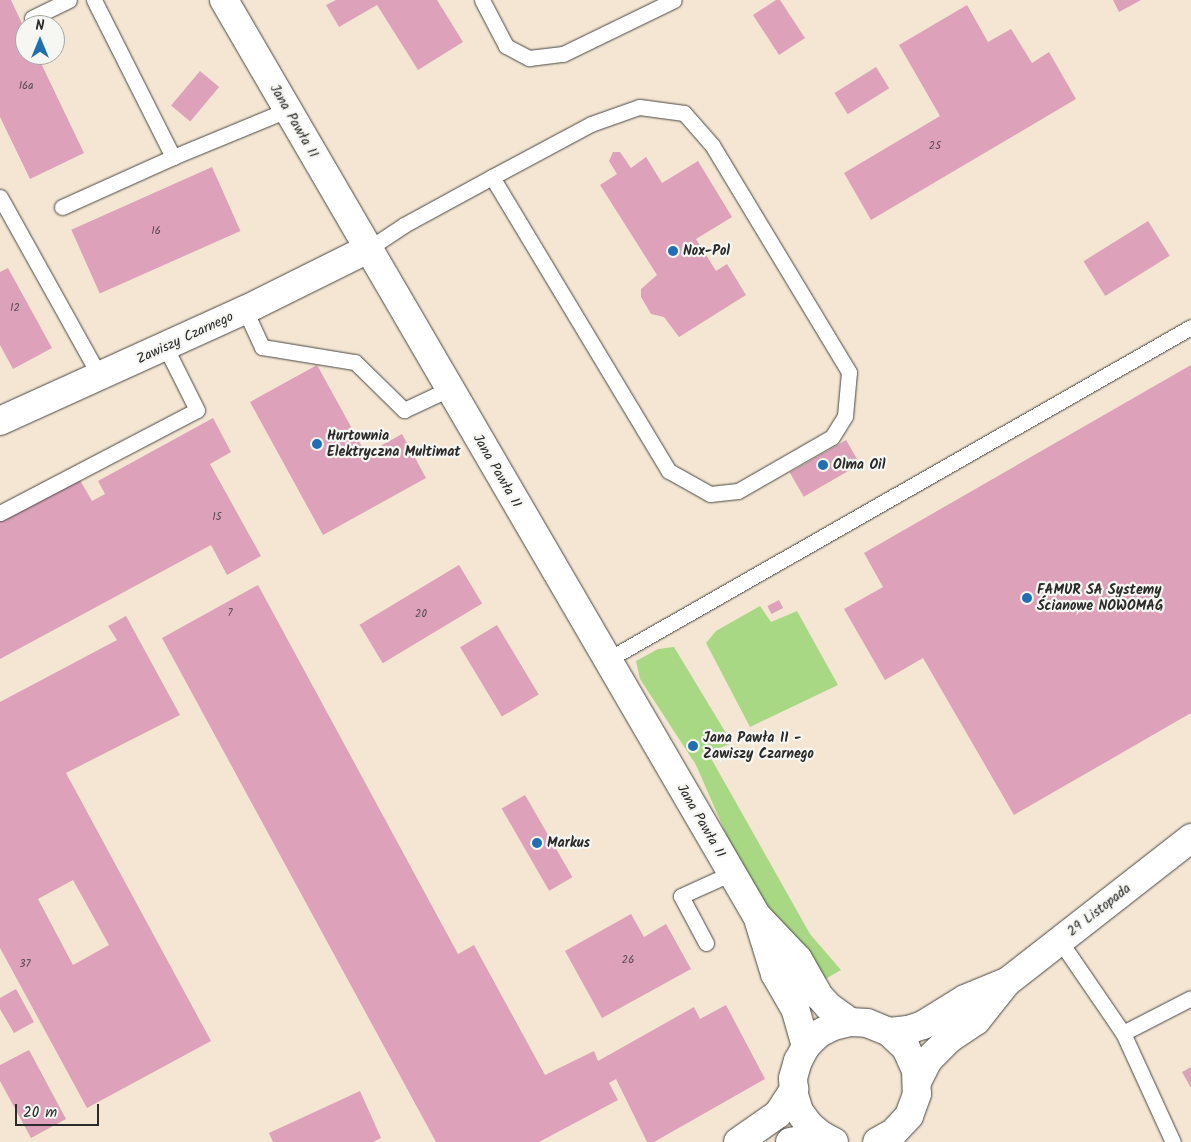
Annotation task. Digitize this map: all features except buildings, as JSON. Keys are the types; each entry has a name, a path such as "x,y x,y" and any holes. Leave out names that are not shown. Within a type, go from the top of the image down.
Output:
{"street":[{"name":"Jana Pawła II","path":"224,0 757,916 775,974 795,1008 806,1046"},
{"name":"Zawiszy Czarnego","path":"0,422 245,310 368,249"},
{"name":"29 Listopada","path":"917,1082 928,1060 950,1040 976,1021 1007,982 1191,838"},
{"name":"Jana Pawła II","path":"757,916 798,959 819,996 828,1006 850,1022"},
{"name":"29 Listopada","path":"889,1032 908,1030 923,1025 965,999 1007,982"},
{"path":"828,1139 809,1125 799,1111 793,1078 798,1061 806,1046 826,1030 850,1022 867,1023 889,1032 906,1048 912,1058 917,1082 917,1094 908,1129 877,1142"},
{"path":"738,1142 778,1114 794,1089"},
{"path":"790,1142 828,1139"}],"lane":[{"path":"38,15 70,0"},
{"path":"94,0 173,157"},
{"path":"482,0 506,46 529,58 563,54 674,0"},
{"path":"368,249 404,225 492,177 591,124 639,107 684,113 712,145 849,372 845,416 832,436 738,491 710,494 669,472 492,177"},
{"path":"62,207 173,157 287,110"},
{"path":"0,197 100,377"},
{"path":"245,310 262,347 355,362 404,410 449,389"},
{"path":"607,660 1191,327"},
{"path":"0,513 197,410 165,346"},
{"path":"706,943 681,896 732,873"},
{"path":"1060,941 1124,1033 1173,1142"},
{"path":"1124,1033 1191,998"}],"green space":[{"path":"760,606 771,622 797,611 838,685 750,727 706,643 716,631"},
{"path":"674,647 732,743 708,753 810,934 841,970 815,985 733,850 696,765 640,679 636,661 658,649"}],"place":[{"name":"Nox-Pol","path":"673,251"},
{"name":"Hurtownia Elektryczna Multimat","path":"317,444"},
{"name":"Olma Oil","path":"823,465"},
{"name":"FAMUR SA Systemy Ścianowe NOWOMAG","path":"1027,598"},
{"name":"Jana Pawła II - Zawiszy Czarnego","path":"693,746"},
{"name":"Markus","path":"537,843"}]}
